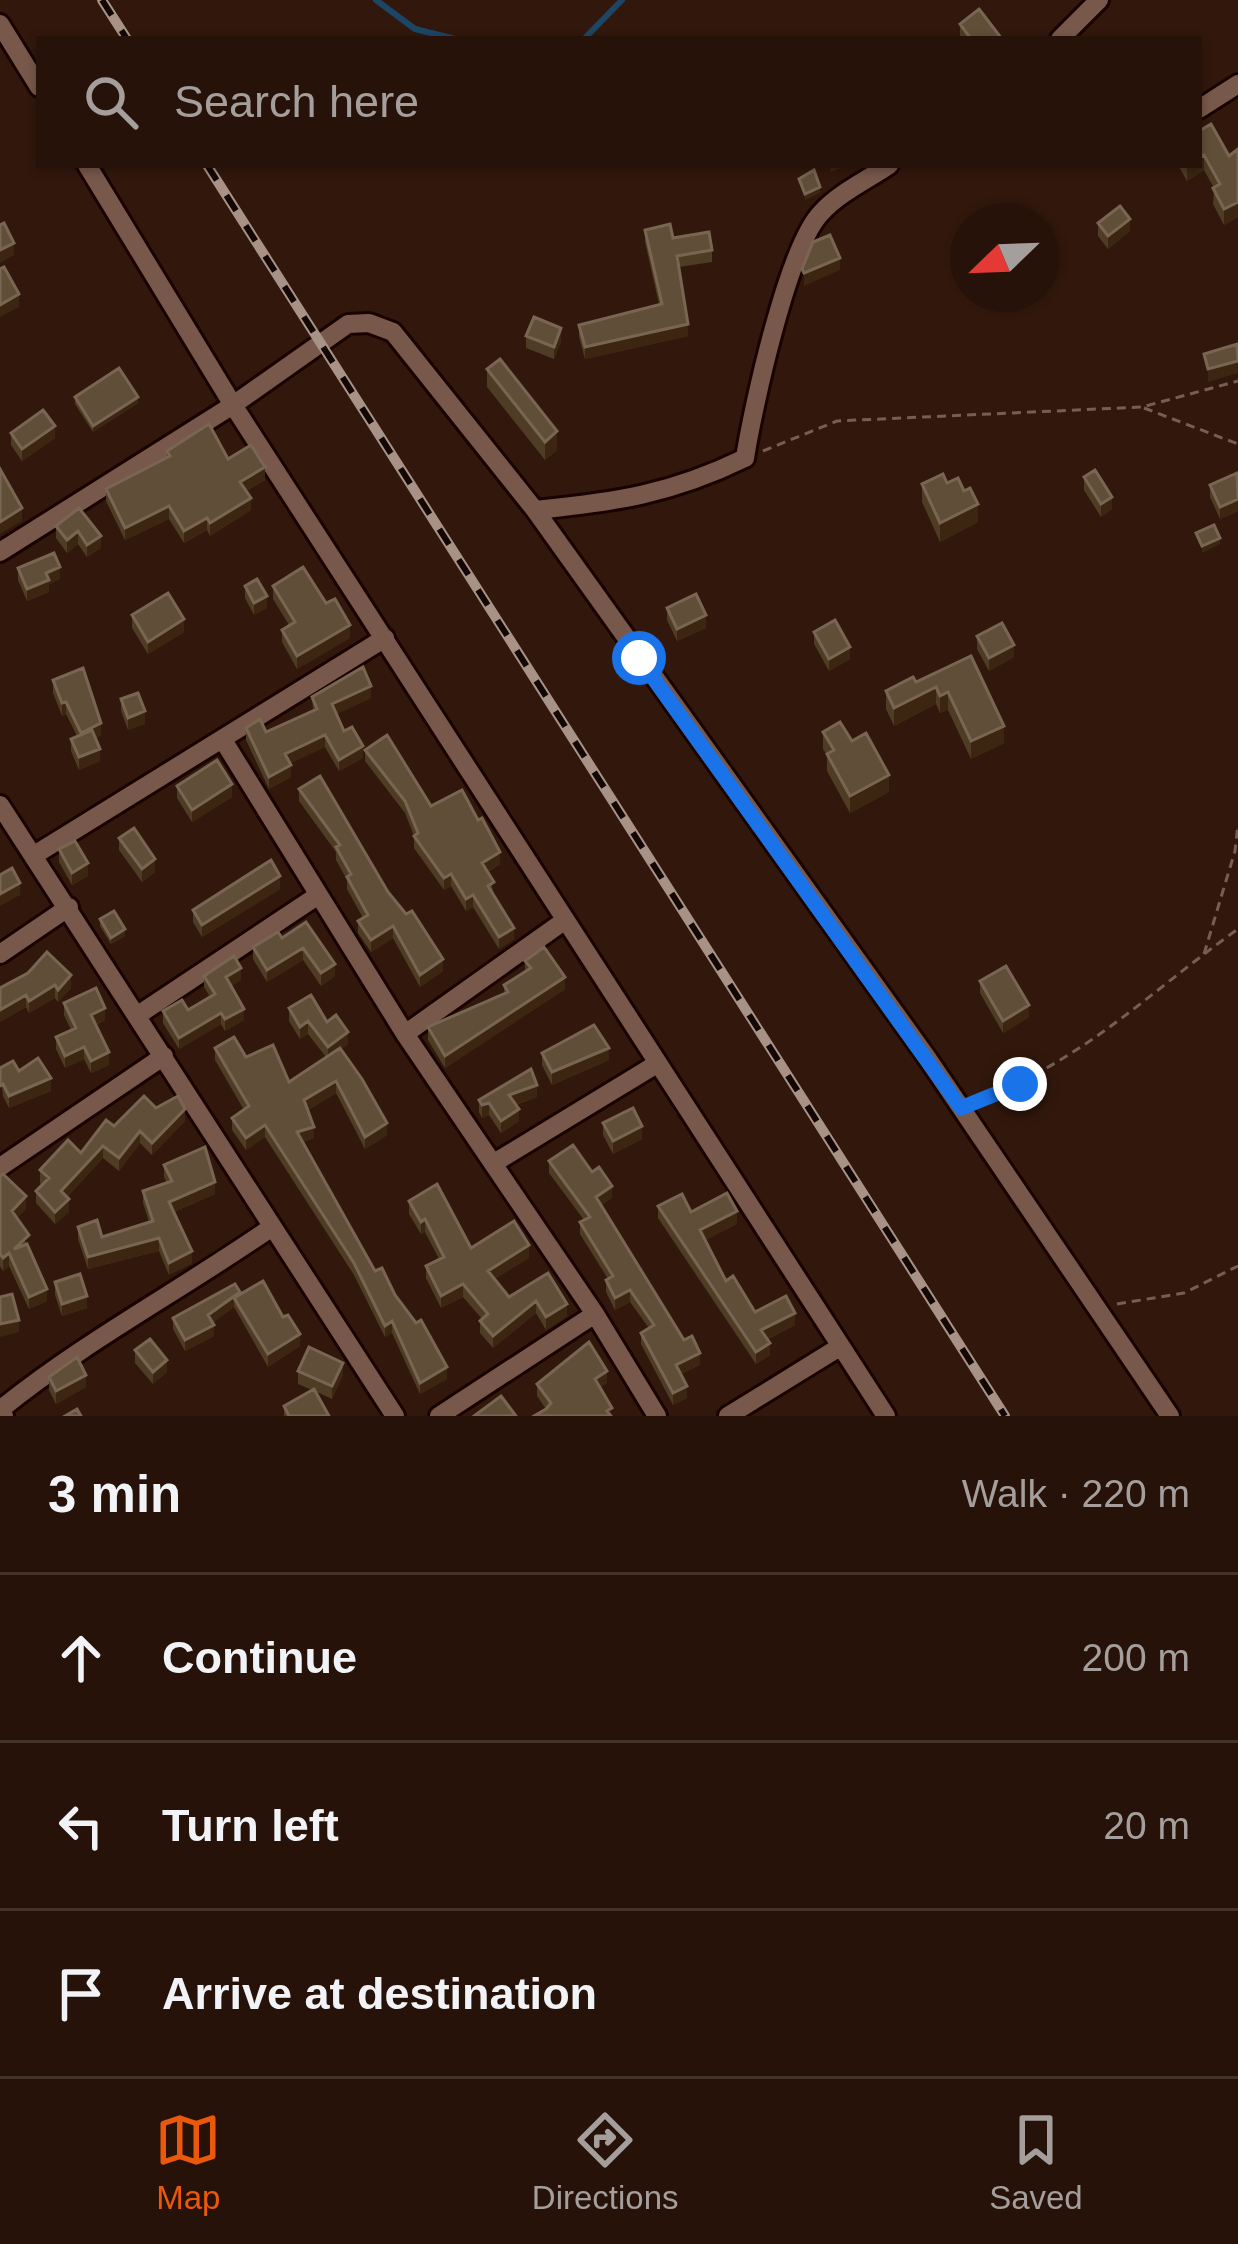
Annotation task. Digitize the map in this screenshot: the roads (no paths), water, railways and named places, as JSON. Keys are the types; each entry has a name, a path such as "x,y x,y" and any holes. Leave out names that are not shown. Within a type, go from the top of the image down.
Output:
{"street":[{"path":"1063,36 1099,0"},
{"path":"0,25 36,82"},
{"path":"1202,107 1238,84"},
{"path":"89,168 233,405 886,1416"},
{"path":"536,510 638,500 696,482 745,458 759,386 805,233 822,212 885,168"},
{"path":"0,552 233,405 348,324 379,325 393,332 536,510 961,1108 1169,1416"},
{"path":"36,854 385,638"},
{"path":"224,740 405,1034 595,1314 657,1416"},
{"path":"0,805 36,854 394,1416"},
{"path":"138,1015 317,896"},
{"path":"0,954 68,907"},
{"path":"405,1034 564,921"},
{"path":"0,1167 164,1056"},
{"path":"494,1163 656,1065"},
{"path":"2,1411 49,1370 210,1272 272,1227"},
{"path":"439,1416 595,1314"},
{"path":"728,1416 838,1348"}],"waterway":[{"path":"376,0 415,29 443,36"},
{"path":"587,36 622,0"}],"railway":[{"path":"102,0 125,36"},
{"path":"209,168 1005,1416"}]}
